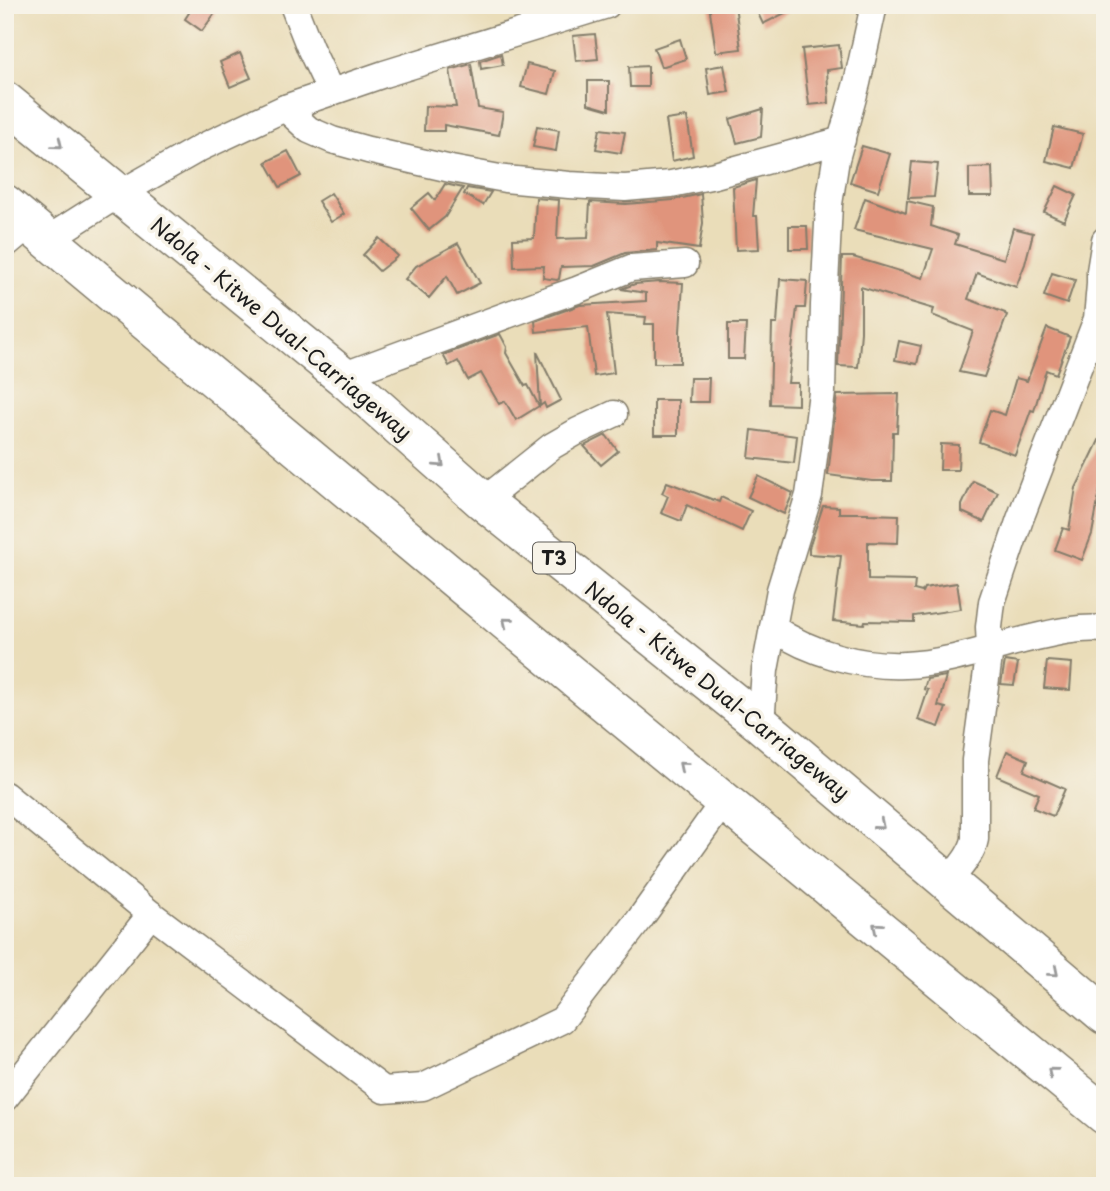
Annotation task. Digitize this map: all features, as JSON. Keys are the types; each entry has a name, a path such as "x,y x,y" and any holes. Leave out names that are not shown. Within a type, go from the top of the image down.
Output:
{"highway":[{"name":"Ndola - Kitwe Dual-Carriageway","path":"5,101 342,376 483,501 761,724 1105,1015"},
{"path":"22,228 464,587 1105,1115"}],"street":[{"path":"293,5 331,92"},
{"path":"22,228 120,194 200,148 285,108 566,12 607,5"},
{"path":"761,724 765,670 780,590 811,481 822,392 829,204 836,159 874,5"},
{"path":"285,108 309,130 368,150 505,179 569,185 625,188 671,184 842,141"},
{"path":"948,882 974,845 975,760 990,649 992,602 1020,519 1101,320 1100,271 1105,240"},
{"path":"342,376 631,268 685,264"},
{"path":"483,501 552,446 614,414"},
{"path":"773,628 824,654 862,662 905,665 959,657 1066,630 1105,629"},
{"path":"5,795 151,914 384,1090 423,1087 562,1020 640,919 724,801"},
{"path":"5,1098 151,914"}],"building":[{"path":"194,5 204,5 215,13 202,31 185,19"},
{"path":"709,5 735,5 741,49 716,52"},
{"path":"754,5 801,5 763,24"},
{"path":"595,34 598,59 576,61 573,36"},
{"path":"680,39 686,59 661,67 654,48"},
{"path":"839,45 842,68 827,70 829,103 809,105 802,49"},
{"path":"240,53 251,78 230,87 220,62"},
{"path":"501,54 503,65 481,69 480,61"},
{"path":"471,64 478,108 503,112 499,135 444,125 444,131 424,131 425,106 456,107 450,70"},
{"path":"527,64 555,71 549,94 521,87"},
{"path":"724,65 729,92 710,95 706,68"},
{"path":"648,66 648,87 630,87 629,67"},
{"path":"588,81 609,81 609,110 588,104"},
{"path":"763,109 761,137 737,143 730,119"},
{"path":"687,117 693,156 672,161 666,120"},
{"path":"537,126 559,130 556,151 533,147"},
{"path":"1054,127 1083,134 1074,168 1046,161"},
{"path":"600,129 625,132 621,153 596,149"},
{"path":"862,146 890,154 878,191 850,182"},
{"path":"288,151 301,176 280,187 266,162"},
{"path":"912,162 938,164 934,197 908,198"},
{"path":"992,167 993,196 969,196 969,168"},
{"path":"756,180 753,216 757,216 759,249 736,250 733,187"},
{"path":"445,184 463,188 445,217 429,230 411,208 429,193 435,200"},
{"path":"1057,186 1076,195 1064,221 1044,212"},
{"path":"467,188 491,192 483,205 464,194"},
{"path":"331,193 344,214 331,222 318,201"},
{"path":"701,194 703,223 699,249 657,243 657,250 625,253 594,266 561,267 557,280 543,278 544,266 514,267 513,239 534,238 536,198 559,200 557,239 588,238 590,202 626,204 673,200"},
{"path":"865,198 906,213 907,201 933,207 931,226 958,235 955,244 1004,259 1013,228 1033,233 1016,287 977,273 968,299 1007,315 984,377 959,372 973,331 932,315 934,309 861,287 858,367 838,366 842,257 853,257 923,278 933,249 854,230"},
{"path":"789,226 807,226 808,249 789,249"},
{"path":"379,238 398,256 379,271 363,255"},
{"path":"458,243 480,283 457,295 447,276 429,298 405,279 416,266"},
{"path":"1052,273 1075,280 1067,304 1044,296"},
{"path":"780,279 807,281 805,308 797,308 788,383 798,383 798,405 770,404 772,324 777,324"},
{"path":"683,283 680,363 654,363 654,324 645,324 646,317 607,314 614,373 594,376 588,327 536,332 535,321 580,305 646,301 646,293 621,289 635,284"},
{"path":"728,324 746,324 744,359 728,359"},
{"path":"1047,328 1070,337 1056,374 1046,370 1034,411 1031,410 1015,455 979,442 990,410 1005,415 1016,378 1027,381"},
{"path":"500,334 507,347 506,353 539,406 516,420 505,401 499,404 481,373 468,380 458,361 449,366 443,355"},
{"path":"899,341 921,346 917,364 895,360"},
{"path":"537,352 561,400 546,408 544,403 540,406"},
{"path":"690,378 709,378 708,402 689,402"},
{"path":"899,394 897,432 893,432 892,481 828,475 837,395"},
{"path":"654,400 678,400 678,435 654,435"},
{"path":"1105,428 1105,480 1102,479 1092,534 1082,560 1055,550 1063,528 1069,530 1076,488"},
{"path":"752,430 797,436 794,463 749,458"},
{"path":"606,435 618,451 601,465 584,446"},
{"path":"941,444 959,445 958,470 940,470"},
{"path":"758,476 793,493 784,514 748,497"},
{"path":"973,481 998,492 984,522 962,512 962,505"},
{"path":"667,482 719,502 721,497 751,511 742,531 687,505 681,521 661,513 668,496 662,493"},
{"path":"823,506 839,507 839,513 899,515 898,543 868,542 868,580 915,581 914,590 922,592 924,588 957,583 961,609 914,616 914,622 865,621 864,624 833,621 841,556 809,554"},
{"path":"1005,661 1018,663 1014,685 1001,684"},
{"path":"1047,661 1072,663 1070,690 1044,688"},
{"path":"946,676 938,706 946,708 939,727 918,720 928,690 924,689 927,679"},
{"path":"1007,751 1028,760 1024,771 1065,789 1053,816 1033,808 1039,794 997,776"}]}
